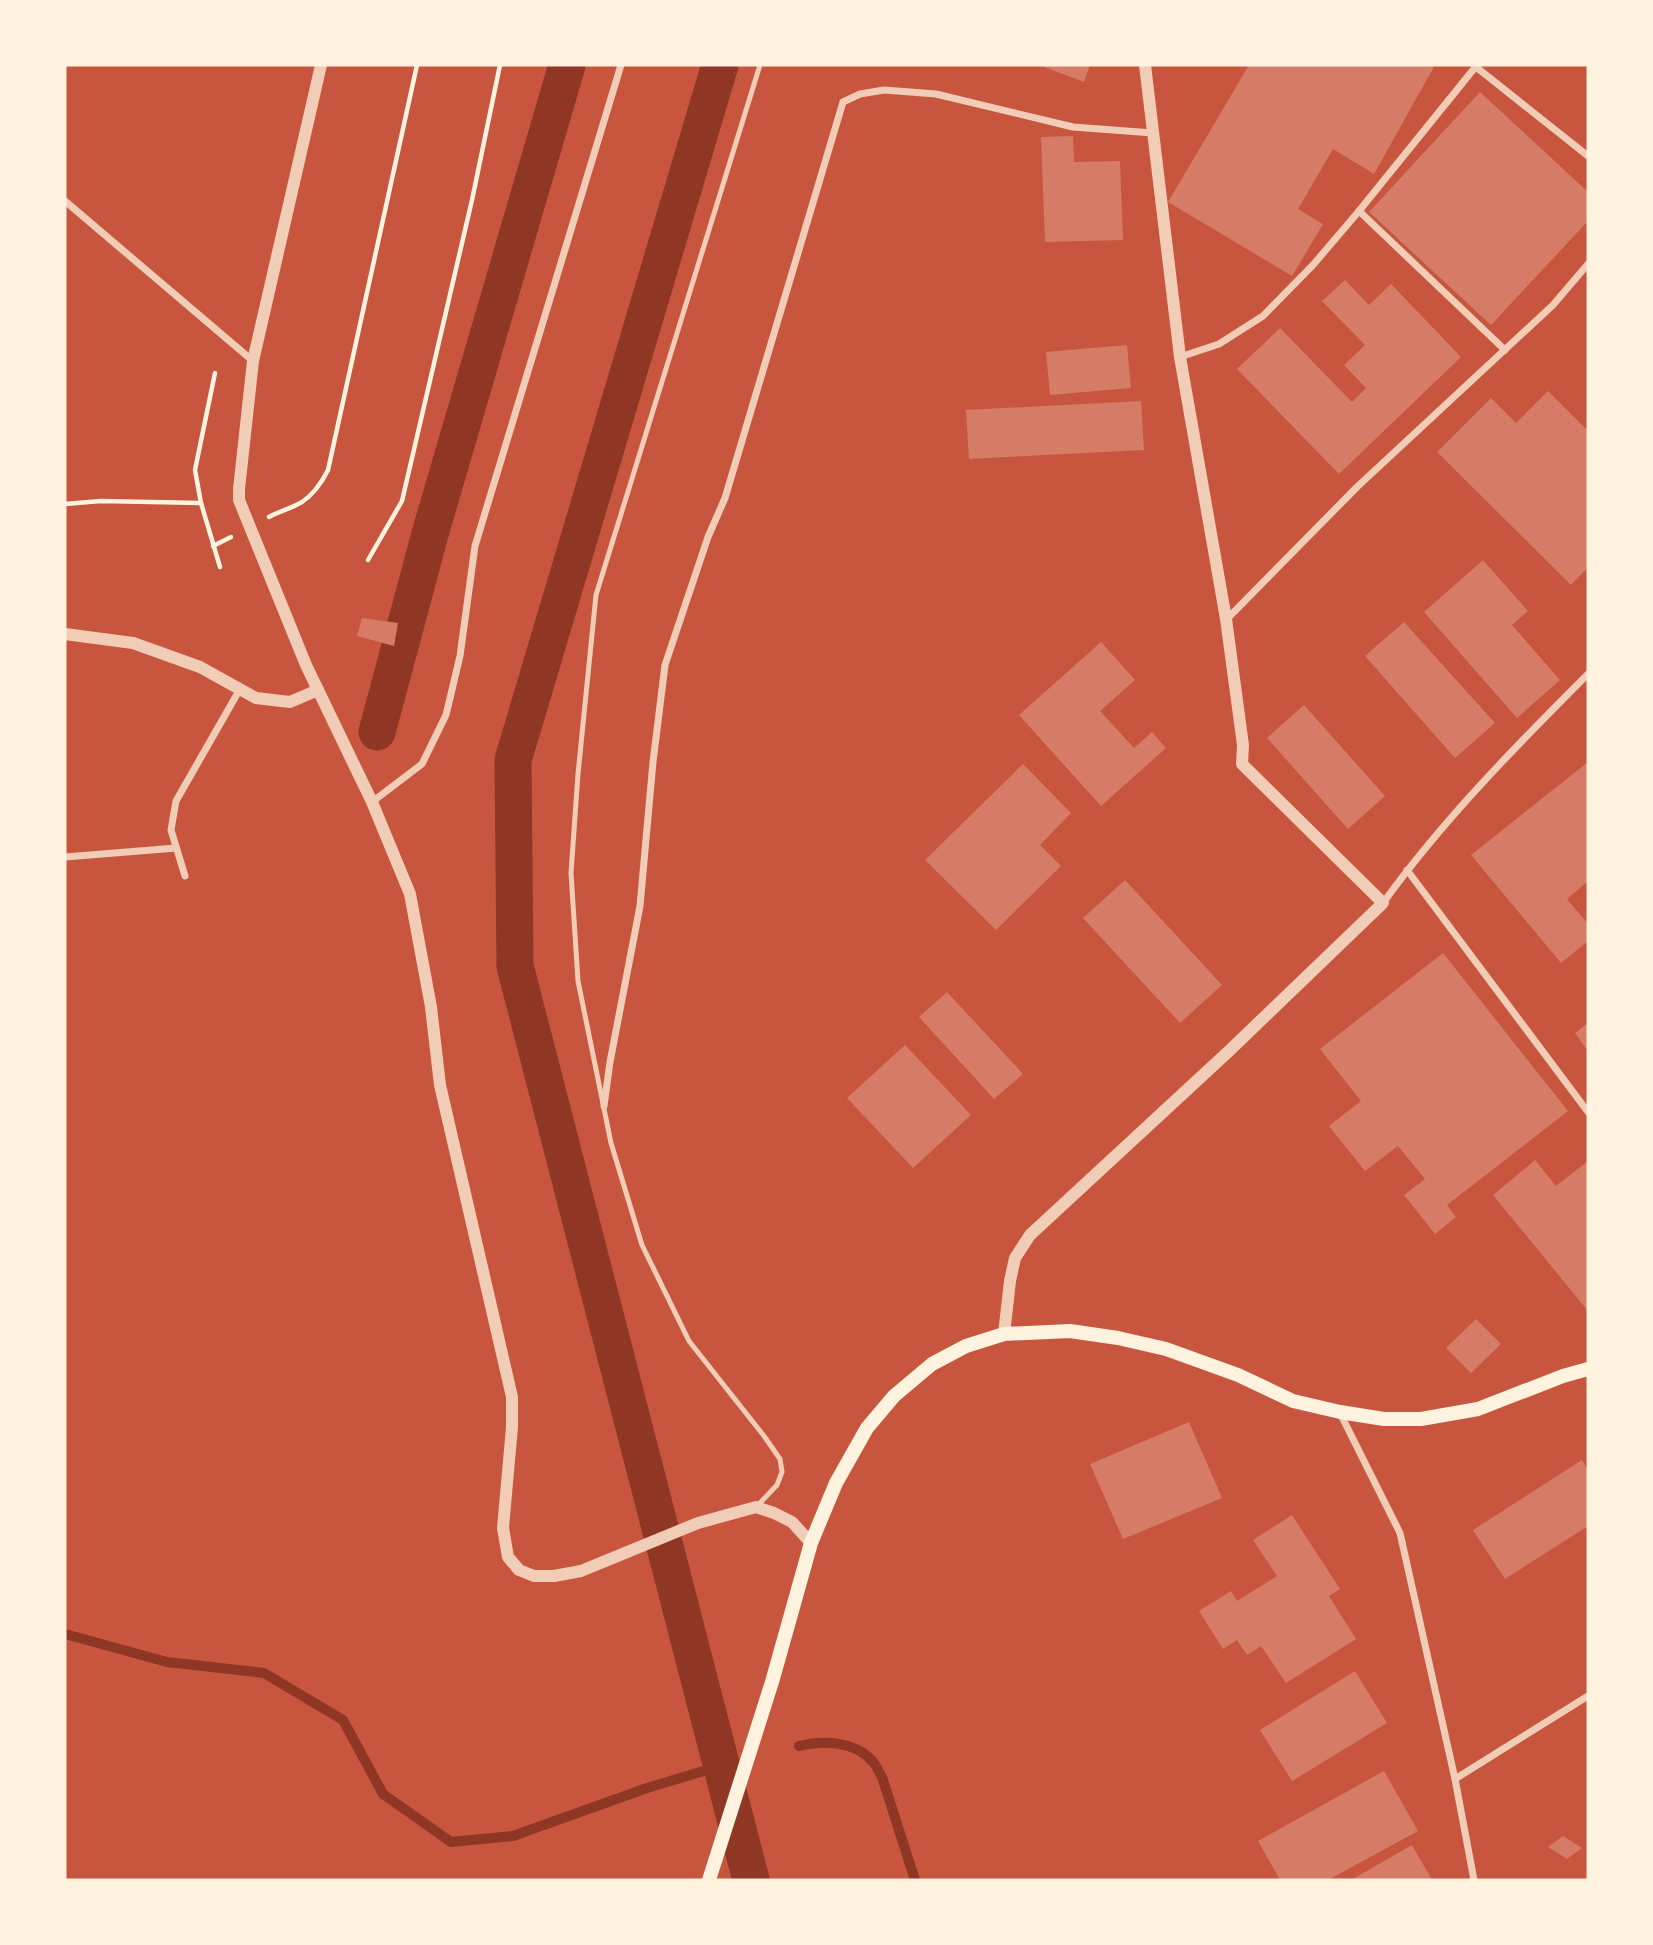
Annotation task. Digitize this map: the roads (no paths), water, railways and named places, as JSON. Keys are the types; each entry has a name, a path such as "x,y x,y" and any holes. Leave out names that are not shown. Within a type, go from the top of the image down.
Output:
{"main road":[{"path":"709,1880 772,1682 811,1543 836,1483 867,1429 894,1396 932,1364 967,1346 1004,1334 1070,1331 1166,1349 1238,1375 1293,1401 1384,1419 1421,1419 1478,1409 1588,1369"}],"street":[{"path":"321,65 253,361 239,500 306,665 372,802 410,894 431,1006 440,1085 512,1397 503,1528 508,1557 519,1570 534,1576 554,1576 581,1571 698,1523 756,1507 792,1522 811,1543"},
{"path":"372,802 422,764 446,715 460,656 475,546 621,65"},
{"path":"1145,65 1180,357 1226,619 1243,746 1242,764 1383,903"},
{"path":"1180,357 1219,344 1263,316 1313,265 1359,212 1476,66 1588,156"},
{"path":"604,1106 640,906 665,665 708,537 725,498 843,102 860,94 884,90 936,94 1073,127 1153,133"},
{"path":"65,201 253,361"},
{"path":"1359,212 1505,350"},
{"path":"1226,619 1357,487 1553,305 1588,264"},
{"path":"65,634 133,643 200,667 256,698 290,702 318,690"},
{"path":"1004,1334 1015,1258 1030,1235 1229,1051 1383,903 1407,870 1506,756 1588,674"},
{"path":"185,876 171,830 176,801 240,689"},
{"path":"65,857 176,848"},
{"path":"1407,870 1588,1112"},
{"path":"1340,1412 1400,1533 1455,1779 1474,1880"},
{"path":"1455,1779 1588,1696"}],"lane":[{"path":"756,1507 777,1485 782,1472 780,1459 689,1342 642,1245 611,1143 578,981 571,873 596,595 760,65"}],"waterway":[{"path":"377,732 430,534 567,65"},
{"path":"720,65 513,760 515,966 751,1880"},
{"path":"65,1634 167,1662 264,1673 343,1720 383,1794 451,1842 513,1836 647,1788 730,1763"},
{"path":"799,1746 818,1743 848,1746 866,1755 874,1764 882,1777 915,1880"}]}
